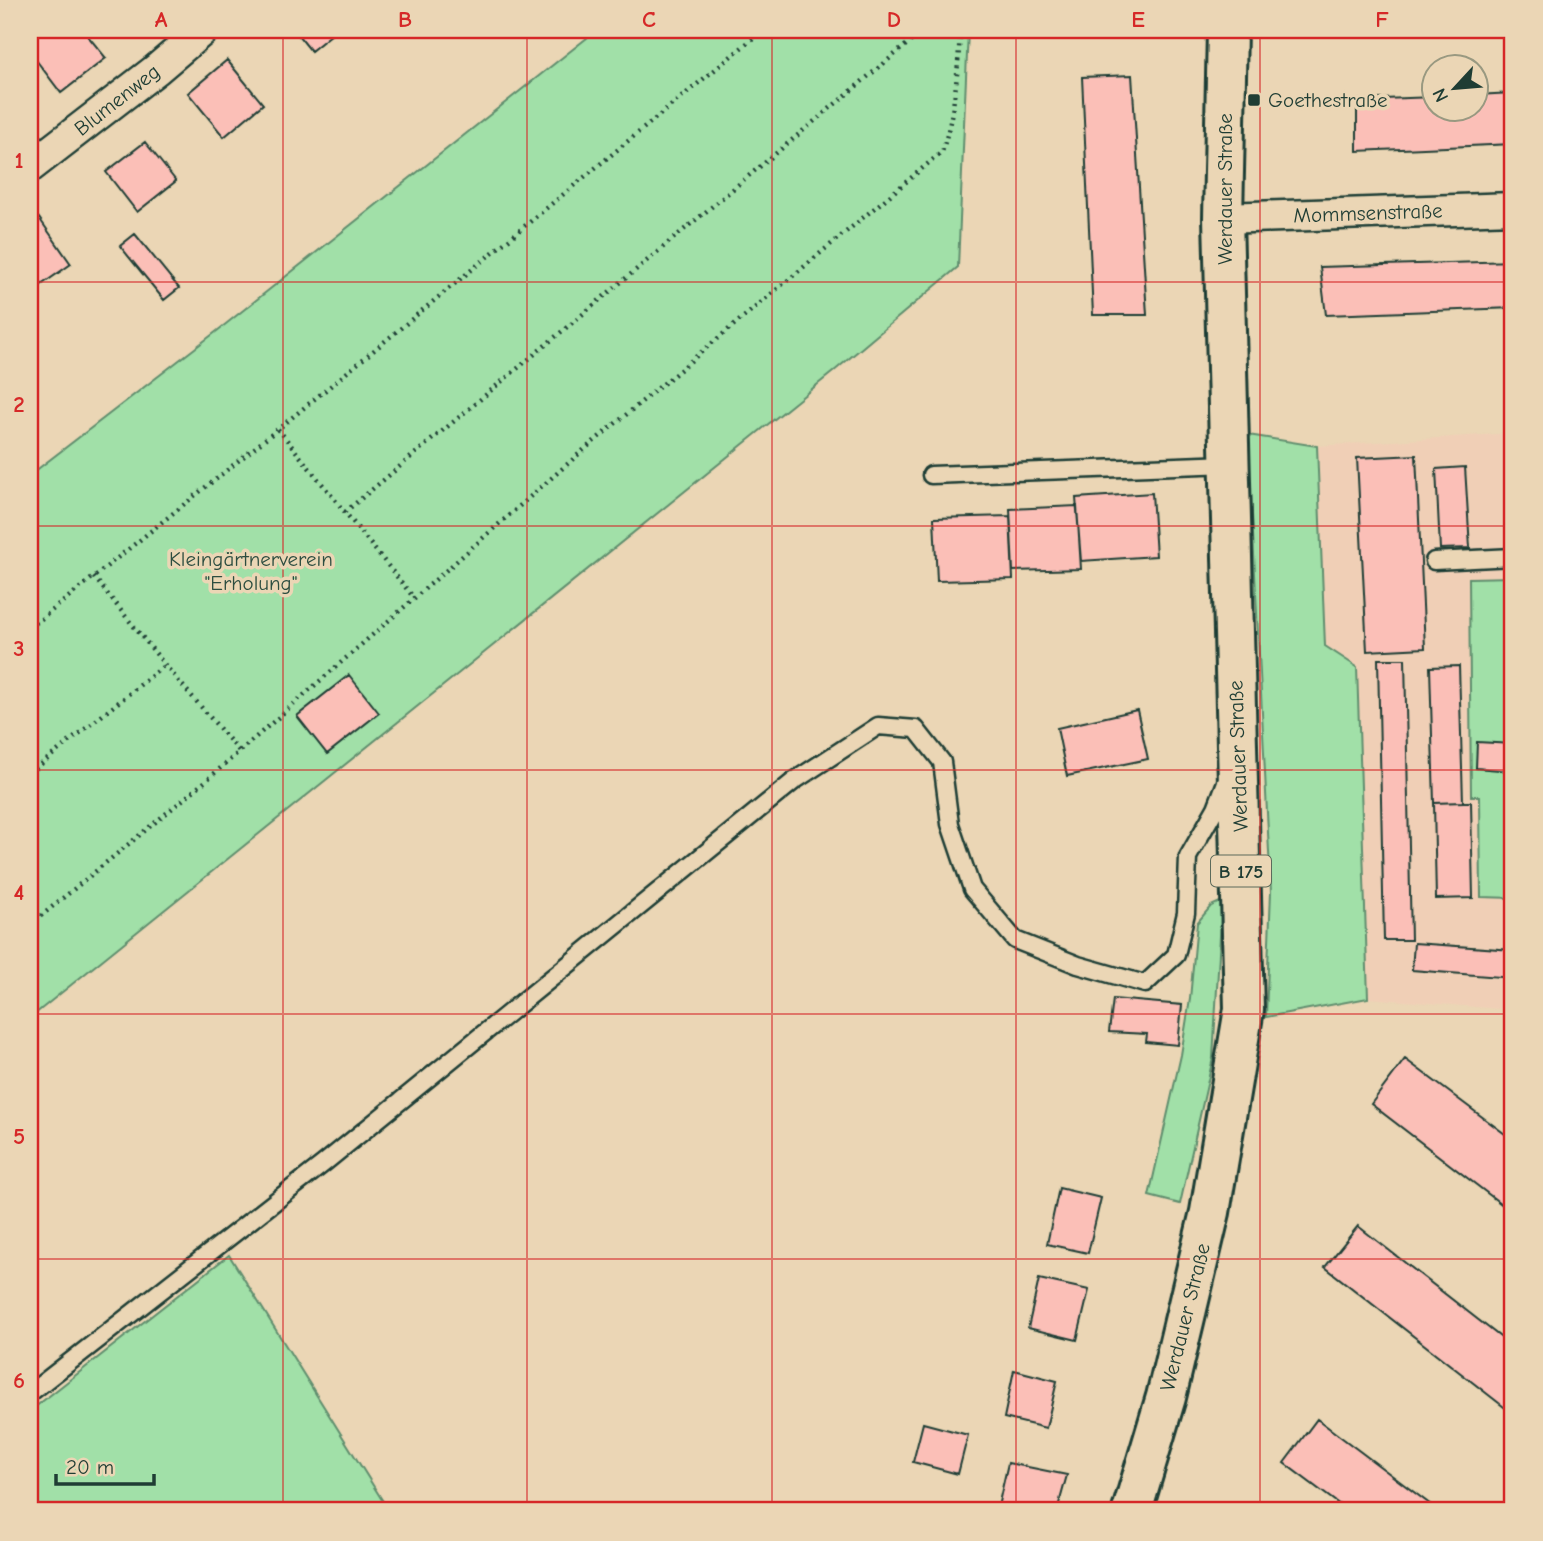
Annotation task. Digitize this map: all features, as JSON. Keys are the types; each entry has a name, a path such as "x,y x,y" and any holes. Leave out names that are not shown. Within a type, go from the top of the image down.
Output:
{"main road":[{"name":"Werdauer Straße","path":"1132,1511 1166,1397 1210,1212 1244,1009 1223,218 1227,30"}],"street":[{"name":"Blumenweg","path":"30,167 203,30"},
{"name":"Mommsenstraße","path":"1223,218 1513,208"}],"lane":[{"path":"931,475 1230,464"},
{"path":"1434,561 1513,557"},
{"path":"30,1393 323,1164 794,781 878,726 916,729 942,762 950,824 972,888 1014,940 1078,965 1145,984 1176,955 1186,913 1188,857 1216,808 1238,754"}],"path":[{"path":"30,628 278,429 763,30"},
{"path":"345,512 924,30"},
{"path":"30,925 208,779 580,453 942,152 949,133 958,79 960,30"},
{"path":"278,429 414,598"},
{"path":"94,577 239,751"},
{"path":"30,773 165,665"}],"shaded area":[{"path":"1513,433 1513,577 1469,578 1471,795 1480,795 1481,896 1513,898 1513,1010 1368,998 1357,667 1325,646 1317,446"}],"green space":[{"name":"Kleingärtnerverein \"Erholung\"","path":"597,30 968,30 958,267 833,372 30,1018 30,475 217,331"},
{"path":"1248,435 1317,446 1325,646 1357,667 1368,998 1266,1017 1271,892"},
{"path":"1513,577 1513,898 1481,897 1480,796 1471,796 1469,578"},
{"path":"1222,901 1213,1058 1180,1204 1149,1196 1181,1055 1190,999 1197,923 1211,906"},
{"path":"229,1255 389,1511 30,1511 30,1411"}],"building":[{"path":"42,30 83,30 106,58 61,93 30,52 30,39"},
{"path":"294,30 337,30 311,51"},
{"path":"227,60 263,104 224,137 188,93"},
{"path":"1132,75 1147,315 1093,315 1082,77"},
{"path":"1513,93 1513,144 1357,151 1357,100 1420,98 1420,122 1490,122 1490,94"},
{"path":"145,142 176,181 137,212 106,172"},
{"path":"39,218 71,264 31,292 30,224"},
{"path":"135,234 179,288 164,300 120,246"},
{"path":"1513,261 1513,308 1326,315 1320,267"},
{"path":"1416,455 1425,648 1367,651 1357,458"},
{"path":"1465,467 1470,548 1440,549 1436,469"},
{"path":"1152,493 1156,556 1081,561 1076,498"},
{"path":"1077,506 1081,569 1013,571 1010,509"},
{"path":"1010,516 1013,579 937,581 934,518"},
{"path":"1378,659 1405,659 1411,940 1384,940"},
{"path":"1459,666 1463,802 1434,803 1430,667"},
{"path":"349,675 379,713 327,754 297,716"},
{"path":"1137,710 1148,759 1067,776 1057,728"},
{"path":"1477,742 1513,744 1511,771 1476,768"},
{"path":"1471,802 1473,898 1436,899 1434,803"},
{"path":"1414,943 1513,950 1513,978 1412,970"},
{"path":"1113,999 1182,1005 1178,1045 1146,1042 1147,1034 1109,1032"},
{"path":"1405,1059 1513,1140 1513,1213 1371,1104"},
{"path":"1059,1188 1101,1198 1088,1253 1047,1244"},
{"path":"1358,1226 1513,1347 1513,1414 1325,1267"},
{"path":"1039,1279 1089,1290 1077,1340 1028,1328"},
{"path":"1014,1370 1057,1381 1046,1428 1004,1418"},
{"path":"1317,1419 1439,1511 1348,1511 1284,1463"},
{"path":"923,1423 968,1435 958,1474 913,1462"},
{"path":"1008,1463 1067,1475 1057,1511 997,1511"}],"place":[{"name":"Goethestraße","path":"1254,100"}]}
